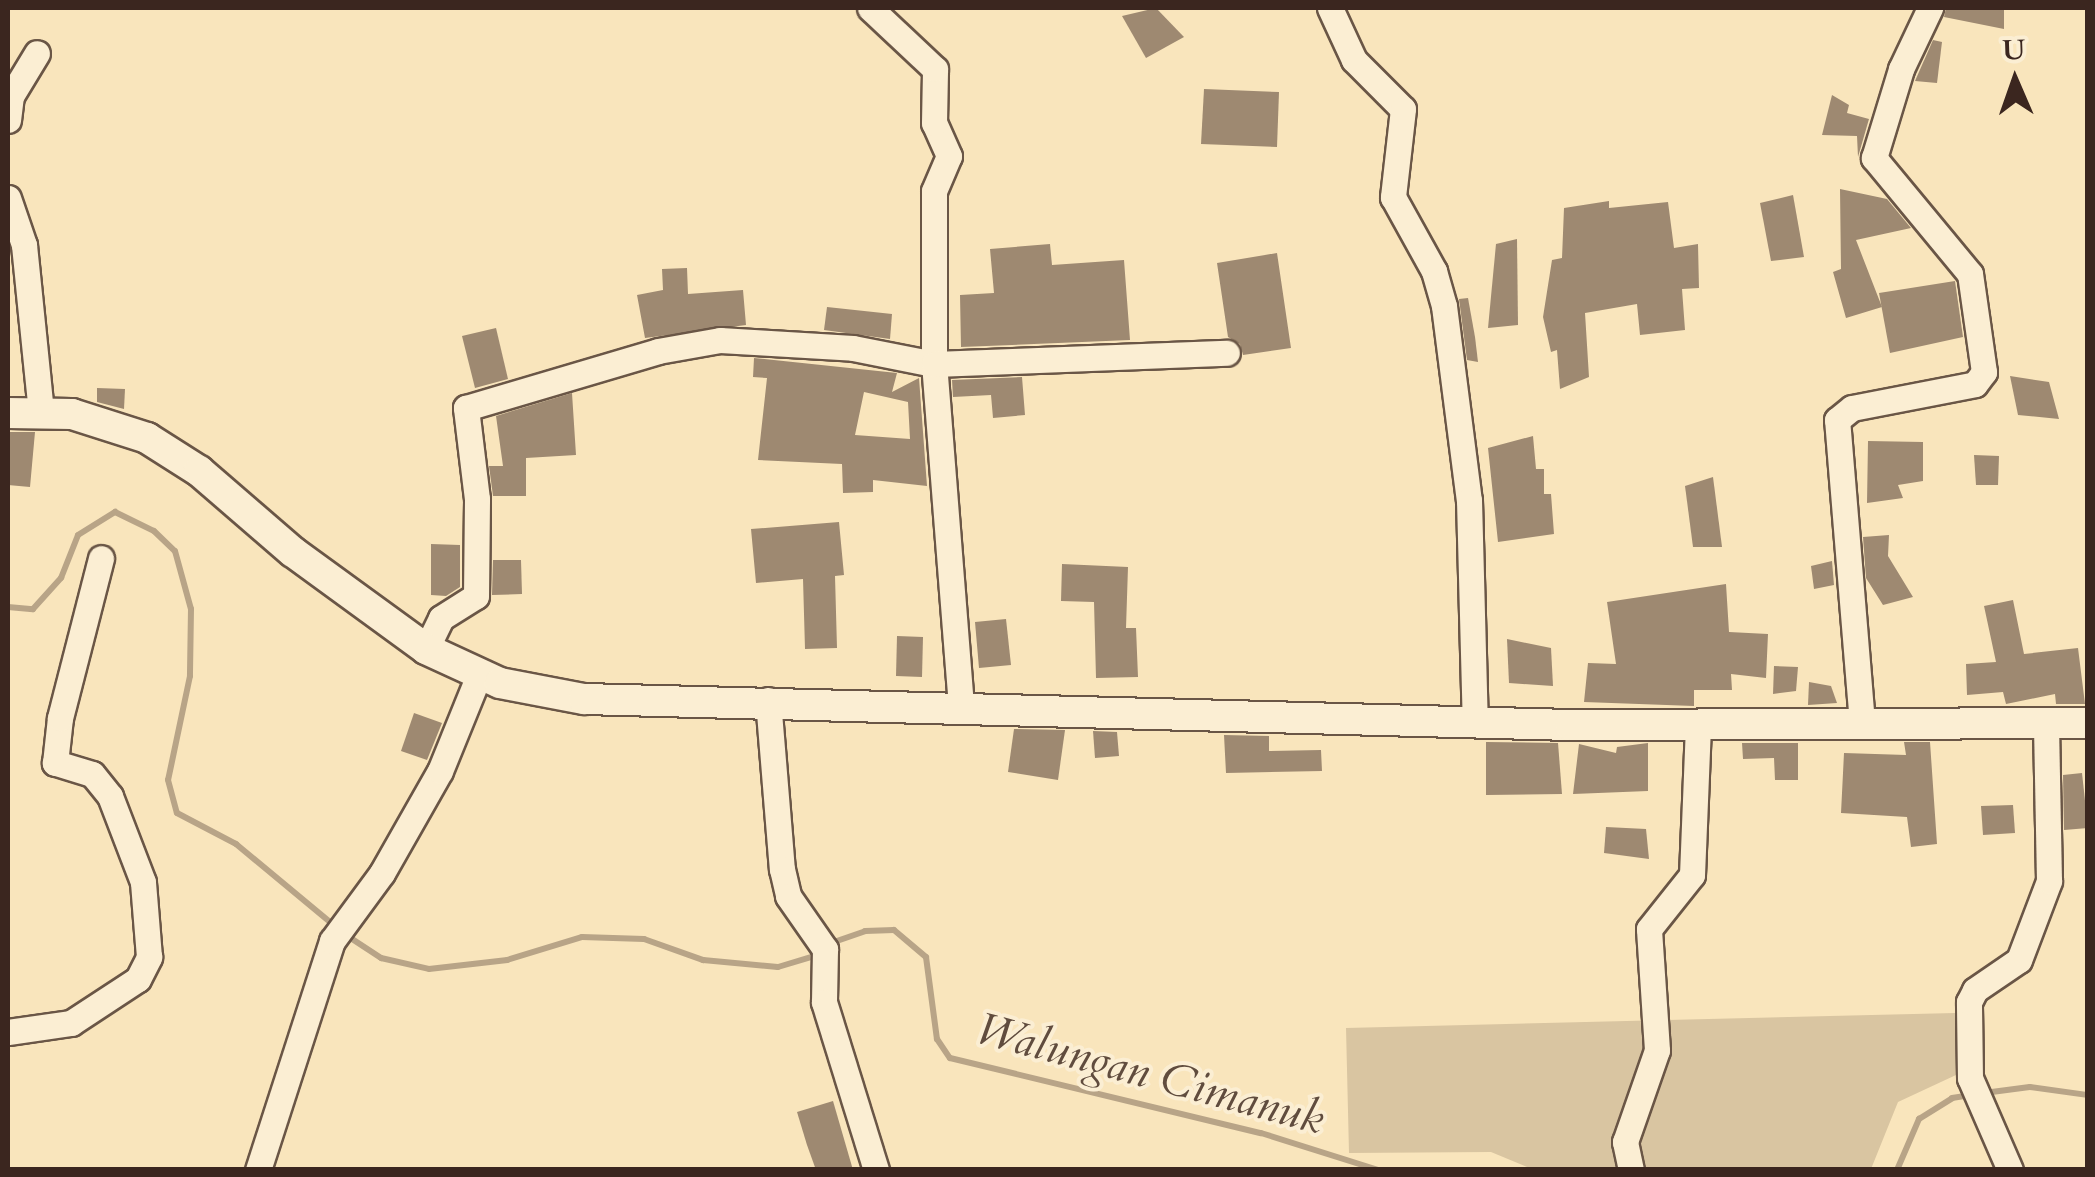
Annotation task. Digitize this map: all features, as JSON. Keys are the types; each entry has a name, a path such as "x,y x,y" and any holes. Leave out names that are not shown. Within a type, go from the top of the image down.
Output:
{"street":[{"path":"870,8 934,64 934,123 949,156 934,200 934,364 961,706"},
{"path":"1330,8 1354,60 1403,109 1393,197 1434,271 1444,306 1469,500 1475,722"},
{"path":"1862,723 1836,420 1852,408 1975,384 1984,372 1970,274 1874,158 1901,69 1930,8"},
{"path":"8,120 10,96 38,53"},
{"path":"8,198 24,245 41,413"},
{"path":"426,650 444,615 476,596 477,499 466,408 658,351 720,340 853,348 934,364 1227,353"},
{"path":"8,413 109,422 165,448 426,650 479,674 616,703 768,700 1475,722 2088,723"},
{"path":"8,1032 71,1023 138,979 148,957 143,882 110,796 92,774 55,763 60,718 100,558"},
{"path":"258,1170 332,941 382,872 440,771 479,674"},
{"path":"768,700 785,883 825,949 824,1002 876,1170"},
{"path":"2010,1170 1969,1073 1971,995 2019,960 2051,872 2046,723"},
{"path":"1631,1170 1625,1142 1657,1050 1649,928 1692,876 1698,724"}],"shaded area":[{"path":"1955,1013 1956,1075 1898,1102 1871,1169 1532,1169 1491,1152 1349,1153 1346,1028"}],"building":[{"path":"1156,8 1184,37 1146,58 1122,16"},
{"path":"1946,8 2004,8 2004,29 1944,17"},
{"path":"1933,40 1942,42 1937,83 1915,81"},
{"path":"1204,89 1279,92 1277,147 1201,144"},
{"path":"1832,95 1849,105 1847,113 1869,119 1858,157 1857,136 1822,135"},
{"path":"1840,189 1887,199 1911,228 1856,240 1882,307 1846,318 1833,272 1841,269"},
{"path":"1793,195 1804,257 1771,261 1760,203"},
{"path":"1609,201 1609,208 1668,202 1674,248 1698,244 1699,288 1682,289 1685,330 1640,335 1637,304 1585,313 1589,377 1560,389 1557,350 1551,352 1543,317 1552,260 1562,258 1564,208"},
{"path":"1517,239 1518,325 1488,328 1496,244"},
{"path":"1050,244 1052,265 1124,260 1130,340 961,347 960,295 994,293 990,249"},
{"path":"1277,253 1291,348 1243,355 1240,344 1228,337 1217,263"},
{"path":"687,268 688,294 743,290 746,325 645,338 637,295 663,290 662,269"},
{"path":"1955,281 1963,337 1890,353 1879,293"},
{"path":"1468,298 1478,362 1467,360 1459,299"},
{"path":"827,307 892,314 890,339 824,330"},
{"path":"496,328 508,379 475,388 462,336"},
{"path":"754,358 897,373 892,392 919,378 927,486 873,480 873,492 843,493 842,464 758,460 767,378 753,377","holes":["864,392 908,402 910,439 855,435"]},
{"path":"2010,376 2049,382 2059,419 2018,415"},
{"path":"1022,377 1025,415 993,418 991,395 953,397 952,380"},
{"path":"97,388 125,389 124,409 97,402"},
{"path":"572,393 576,455 526,458 526,496 493,496 489,466 503,466 496,416"},
{"path":"8,432 35,432 30,487 8,485"},
{"path":"1533,436 1536,469 1544,469 1544,494 1551,494 1554,534 1498,542 1488,448"},
{"path":"1868,441 1923,442 1923,481 1898,485 1903,498 1867,503"},
{"path":"1974,455 1999,456 1998,485 1976,485"},
{"path":"1713,477 1722,547 1693,547 1685,486"},
{"path":"839,522 844,575 835,576 837,648 805,649 803,579 756,583 751,529"},
{"path":"1889,535 1888,556 1913,597 1883,605 1866,578 1863,537"},
{"path":"431,544 460,545 460,587 446,596 431,595"},
{"path":"493,560 521,560 522,594 492,595"},
{"path":"1832,561 1834,585 1814,589 1811,566"},
{"path":"1062,564 1128,567 1126,628 1136,628 1138,677 1096,678 1094,602 1061,601"},
{"path":"1726,584 1729,632 1768,634 1766,678 1731,674 1732,690 1694,690 1694,706 1584,702 1588,663 1616,664 1607,602"},
{"path":"2013,600 2024,654 2078,648 2085,704 2056,704 2055,694 2006,704 2003,692 1967,695 1966,664 1996,662 1984,606"},
{"path":"1006,619 1011,665 979,668 975,622"},
{"path":"897,636 923,637 922,677 896,676"},
{"path":"1507,639 1551,648 1553,686 1509,683"},
{"path":"1774,666 1798,667 1796,691 1773,694"},
{"path":"1809,682 1831,686 1837,703 1808,705"},
{"path":"414,713 442,723 427,760 401,751"},
{"path":"1014,729 1065,730 1058,780 1008,772"},
{"path":"1093,731 1117,732 1119,756 1095,758"},
{"path":"1224,735 1269,736 1269,751 1321,750 1322,771 1226,773"},
{"path":"1486,742 1558,743 1562,794 1486,795"},
{"path":"1904,742 1930,742 1937,844 1911,847 1907,817 1841,813 1844,753 1906,755"},
{"path":"1648,743 1648,791 1573,794 1579,744 1616,753 1617,747"},
{"path":"1742,743 1798,743 1798,780 1775,780 1774,758 1743,759"},
{"path":"2082,773 2088,828 2064,830 2063,775"},
{"path":"2013,805 2015,833 1983,835 1981,806"},
{"path":"1606,827 1646,829 1649,859 1604,853"},
{"path":"833,1101 853,1170 816,1170 797,1112"}],"waterway":[{"name":"Walungan Cimanuk","path":"8,607 33,609 61,578 78,535 115,512 154,531 175,551 191,609 190,676 168,780 177,813 236,844 336,927"},
{"name":"Walungan Cimanuk","path":"831,943 865,931 894,930 926,957 937,1039 950,1058 1261,1133 1378,1170"},
{"name":"Walungan Cimanuk","path":"346,935 381,958 429,969 507,960 582,937 644,939 703,960 778,967 818,955"},
{"name":"Walungan Cimanuk","path":"1984,1093 2030,1087 2088,1095"},
{"name":"Walungan Cimanuk","path":"1897,1170 1919,1119 1952,1098 1972,1095"},
{"name":"Walungan Cimanuk","path":"1407,1170 1467,1170"}]}
